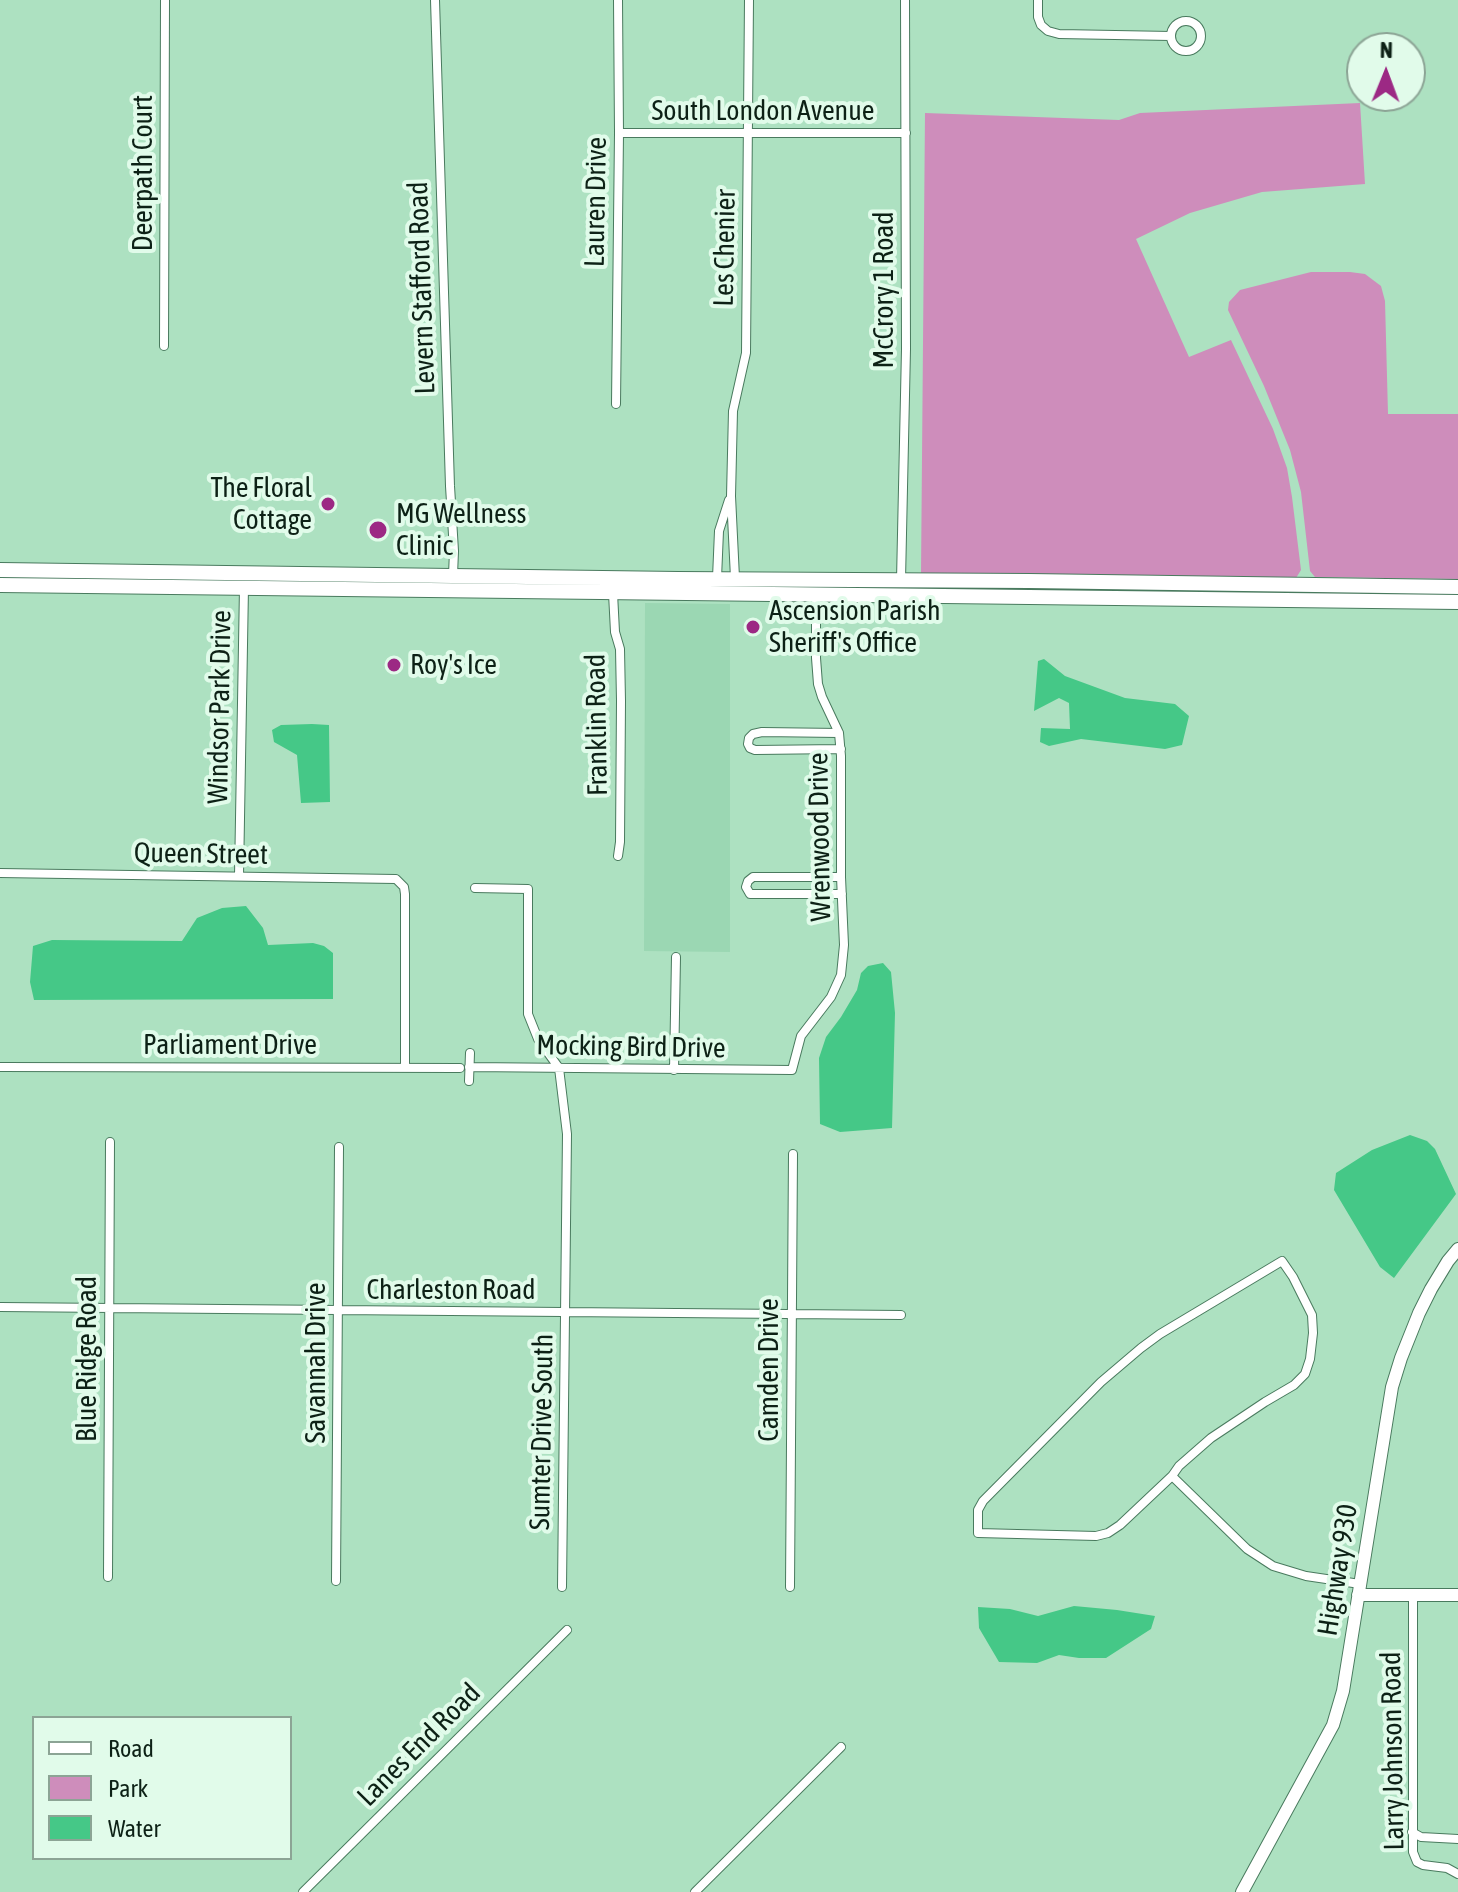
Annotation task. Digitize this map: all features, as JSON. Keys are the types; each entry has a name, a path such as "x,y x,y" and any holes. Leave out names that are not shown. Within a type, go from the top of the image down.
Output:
{"main road":[{"path":"0,570 453,575 721,586 735,578"},
{"path":"272,588 288,579 309,579 329,574"},
{"path":"401,589 415,582 449,581 453,575"},
{"path":"581,592 606,585 717,578 1458,587"},
{"path":"816,595 839,588 893,589 901,580"},
{"path":"954,596 967,586 1002,587 1029,581"},
{"path":"0,585 1458,602"}],"street":[{"name":"Deerpath Court","path":"164,346 165,0"},
{"name":"Levern Stafford Road","path":"435,0 453,575"},
{"name":"Lauren Drive","path":"616,404 618,0"},
{"name":"Les Chenier","path":"735,578 731,496 733,411 746,353 749,0"},
{"name":"McCrory 1 Road","path":"901,580 906,349 905,0"},
{"path":"1038,0 1041,25 1059,34 1171,36"},
{"name":"South London Avenue","path":"619,133 906,133"},
{"name":"Les Chenier","path":"717,578 719,531 731,496"},
{"name":"Windsor Park Drive","path":"239,876 244,587"},
{"name":"Franklin Road","path":"613,593 621,675 618,856"},
{"name":"Wrenwood Drive","path":"792,1070 801,1036 831,997 841,975 844,945 841,749 839,733 818,684 816,595"},
{"path":"839,733 762,732 753,734 748,744 755,750 841,749"},
{"name":"Queen Street","path":"0,873 389,878 400,882 405,894 405,1068"},
{"path":"841,877 753,877 746,887 750,894 842,894"},
{"path":"475,888 528,889 528,1014 538,1039 559,1068"},
{"path":"674,1070 676,957"},
{"path":"469,1081 465,1068 470,1053"},
{"name":"Parliament Drive","path":"0,1067 465,1068"},
{"name":"Mocking Bird Drive","path":"465,1068 792,1070"},
{"name":"Sumter Drive South","path":"559,1068 567,1134 562,1587"},
{"name":"Blue Ridge Road","path":"108,1577 110,1142"},
{"name":"Savannah Drive","path":"336,1581 339,1147"},
{"name":"Camden Drive","path":"790,1587 793,1154"},
{"name":"Highway 930","path":"1242,1892 1333,1725 1343,1691 1392,1387 1419,1313 1458,1249"},
{"path":"1282,1261 1312,1315 1310,1359 1305,1374 1294,1385 1211,1438 1172,1476 1108,1533 1096,1536 978,1533 978,1510 983,1501 1101,1382 1160,1334 1282,1261"},
{"name":"Charleston Road","path":"0,1307 901,1315"},
{"path":"1172,1476 1247,1549 1273,1566 1359,1590 1458,1595"},
{"name":"Larry Johnson Road","path":"1413,1594 1413,1852 1417,1862 1428,1867 1447,1868 1458,1874"},
{"name":"Lanes End Road","path":"303,1892 567,1630"},
{"path":"695,1892 841,1747"},
{"path":"1412,1832 1421,1837 1458,1839"}],"shaded area":[{"path":"645,603 730,604 730,952 644,951"}],"green space":[{"path":"1346,104 1346,112 1361,112 1365,184 1262,192 1190,213 1136,239 1189,357 1231,340 1273,429 1287,468 1301,570 1296,578 921,573 925,113 1119,120 1140,113"},
{"path":"1311,272 1365,274 1381,286 1385,301 1388,414 1458,414 1458,579 1315,577 1310,571 1301,492 1290,450 1228,310 1229,302 1240,290"}],"water":[{"path":"1044,659 1065,676 1125,698 1175,704 1189,716 1182,745 1165,749 1081,739 1049,746 1040,742 1041,728 1070,729 1069,703 1059,698 1034,711 1038,661"},
{"path":"281,725 329,725 330,802 301,803 297,755 274,742 272,730"},
{"path":"246,906 263,928 268,945 313,943 333,953 333,999 34,1000 30,982 33,946 52,940 182,941 197,918 222,908"},
{"path":"883,963 891,972 895,1013 892,1128 840,1132 820,1124 819,1058 826,1037 857,990 861,973 868,966"},
{"path":"1410,1135 1427,1141 1435,1149 1456,1194 1394,1278 1380,1267 1334,1190 1336,1173 1372,1150"},
{"path":"1074,1606 1155,1616 1151,1629 1106,1658 1059,1655 1037,1663 999,1662 979,1628 978,1607 1010,1609 1038,1616"}],"place":[{"name":"The Floral Cottage","path":"328,504"},
{"name":"MG Wellness Clinic","path":"378,530"},
{"name":"Ascension Parish Sheriff's Office","path":"753,627"},
{"name":"Roy's Ice","path":"394,665"}]}
